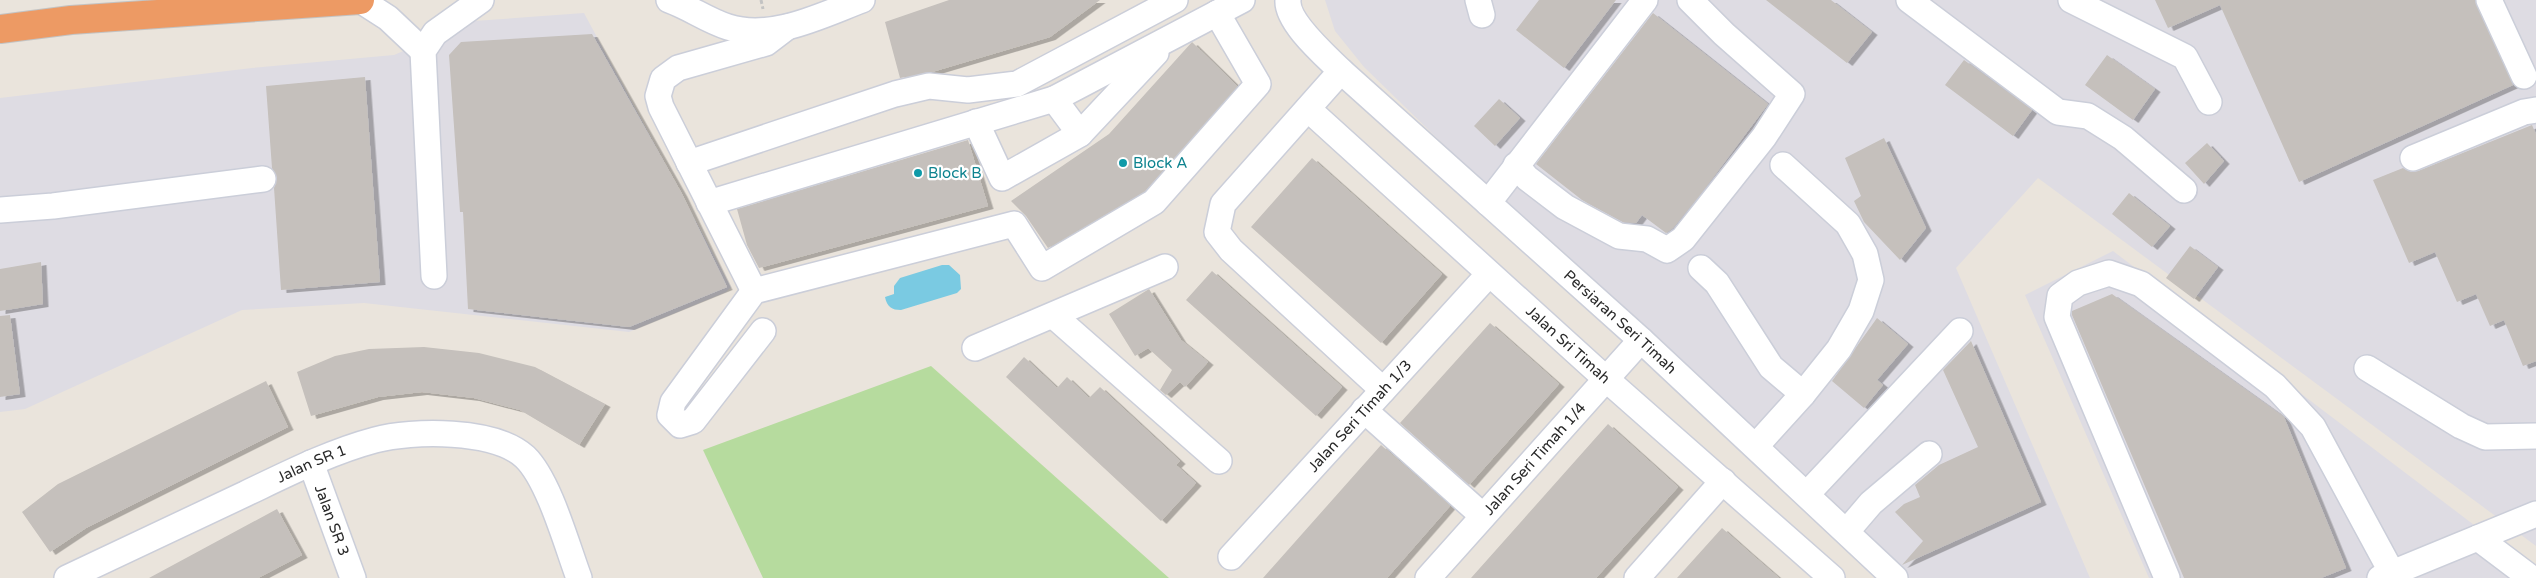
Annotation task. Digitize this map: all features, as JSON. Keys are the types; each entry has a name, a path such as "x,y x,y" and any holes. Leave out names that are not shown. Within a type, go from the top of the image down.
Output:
{"highway":[{"path":"0,30 71,20 360,0"}],"street":[{"path":"360,0 388,18 423,51"},
{"path":"434,276 423,51 435,33 464,10 481,0"},
{"path":"669,0 729,27 757,31 787,27 862,0"},
{"path":"689,163 912,90 929,86 968,90 1017,84 1175,0"},
{"path":"709,203 1054,99 1242,0"},
{"name":"Persiaran Seri Timah","path":"1288,0 1287,6 1304,33 1341,71 1641,340 1895,578"},
{"path":"1488,203 1645,0"},
{"path":"1516,165 1527,178 1565,207 1619,236 1647,238 1667,250 1683,239 1764,137 1792,94 1724,34 1690,0"},
{"path":"1909,0 2058,112 2088,116 2123,138 2184,190"},
{"path":"2071,0 2185,57 2209,102"},
{"path":"2489,0 2524,76"},
{"path":"763,331 693,421 680,426 670,415 673,402 754,291 1014,224 1042,268 1154,202 1258,84 1217,13"},
{"path":"706,60 715,44 716,30 710,18"},
{"path":"754,291 689,163 658,96 662,79 678,68 766,43 787,27"},
{"path":"976,122 1002,178 1080,134 1171,38"},
{"path":"1341,71 1223,204 1217,232 1230,250 1383,390"},
{"path":"1054,99 1080,134"},
{"name":"Jalan Sri Timah","path":"1308,109 1606,379 1832,578"},
{"path":"2413,158 2524,112 2536,110"},
{"path":"1756,446 1803,394 1839,349 1857,319 1871,280 1865,254 1848,224 1783,165"},
{"path":"0,210 53,206 263,179"},
{"path":"975,348 1166,267"},
{"path":"1701,268 1717,282 1771,367 1803,394"},
{"path":"2167,578 2057,317 2060,296 2078,284 2109,273 2141,284 2275,386 2313,426 2386,576 2536,514"},
{"name":"Jalan Seri Timah 1/3","path":"1231,557 1489,274"},
{"path":"1054,316 1219,461"},
{"path":"1807,494 1960,331"},
{"name":"Jalan Seri Timah 1/4","path":"1428,578 1641,340"},
{"path":"2367,368 2461,426 2485,438 2536,436"},
{"path":"1364,410 1483,516"},
{"name":"Jalan SR 1","path":"67,578 311,463 376,440 413,434 447,433 504,445 525,457 539,476 579,578"},
{"path":"1847,531 1871,503 1929,454"},
{"name":"Jalan SR 3","path":"311,463 353,578"},
{"path":"1637,578 1723,481"},
{"path":"2478,538 2531,578"}],"shaded area":[{"path":"1325,0 2536,0 2536,546 2038,178 1956,268 2090,578 1889,578 1364,67 1335,31"},
{"path":"584,13 731,287 726,292 629,332 364,303 242,310 25,409 0,412 0,98 252,68 394,55 474,21"},
{"path":"2113,251 2536,572 2536,578 2149,578 2025,295"}],"green space":[{"path":"931,366 1169,578 763,578 703,450"}],"water":[{"path":"942,265 949,265 960,275 961,289 957,293 901,310 893,309 889,306 885,297 894,294 894,286 900,278"}],"building":[{"path":"949,0 1100,0 1050,37 932,72 900,78 885,22"},
{"path":"1539,0 1616,0 1564,68 1516,30"},
{"path":"1766,0 1831,0 1872,32 1847,63"},
{"path":"2155,0 2475,0 2513,85 2299,182 2220,5 2168,28"},
{"path":"1653,13 1768,104 1700,195 1673,228 1666,233 1642,215 1636,223 1623,222 1582,200 1536,164"},
{"path":"592,34 682,194 727,287 629,327 468,309 463,212 460,212 449,55 461,42"},
{"name":"Block A","path":"1192,42 1237,86 1145,191 1048,248 1026,216 1011,201 1109,134"},
{"path":"2107,55 2155,89 2133,120 2085,85"},
{"path":"1964,60 2032,110 2013,136 1945,85"},
{"path":"365,77 380,282 281,290 274,188 277,178 272,168 266,86"},
{"path":"1499,99 1520,118 1495,146 1474,126"},
{"path":"2532,125 2536,134 2536,361 2523,366 2504,320 2490,326 2476,294 2457,302 2435,252 2409,263 2373,180 2403,168 2411,172 2418,171"},
{"path":"1884,138 1926,228 1900,260 1864,222 1854,201 1861,196 1845,158"},
{"name":"Block B","path":"968,140 988,206 759,268 747,245 737,209"},
{"path":"2207,143 2224,161 2204,184 2185,163"},
{"path":"1312,158 1442,274 1381,343 1251,227"},
{"path":"2129,193 2170,226 2152,247 2112,214"},
{"path":"2190,246 2218,267 2194,299 2166,278"},
{"path":"41,262 43,304 0,311 0,269"},
{"path":"1212,271 1342,387 1316,416 1186,300"},
{"path":"1149,289 1181,340 1208,362 1185,387 1180,382 1166,395 1160,390 1172,370 1148,348 1135,356 1109,314"},
{"path":"2112,294 2284,417 2346,568 2321,578 2184,578 2072,315 2072,311"},
{"path":"10,315 20,394 0,397 0,316"},
{"path":"1877,318 1908,344 1877,380 1883,385 1864,408 1832,381"},
{"path":"1490,323 1559,384 1469,485 1400,423"},
{"path":"1971,341 2041,502 1902,565 1923,541 1895,512 1904,504 1920,497 1915,485 1939,465 1978,447 1943,370"},
{"path":"424,347 479,353 535,367 605,404 579,445 520,410 474,398 422,392 378,397 311,416 297,372 335,356 369,349"},
{"path":"1024,357 1057,388 1067,377 1089,398 1100,387 1180,461 1176,465 1196,483 1161,521 1006,377"},
{"path":"266,381 288,427 86,528 50,552 22,512 58,484"},
{"path":"1608,424 1678,487 1596,578 1471,578"},
{"path":"1381,445 1450,506 1387,578 1263,578"},
{"path":"277,509 302,555 258,578 149,578"},
{"path":"1722,528 1749,552 1779,578 1677,578"}],"place":[{"name":"Block A","path":"1123,163"},
{"name":"Block B","path":"918,173"}]}
